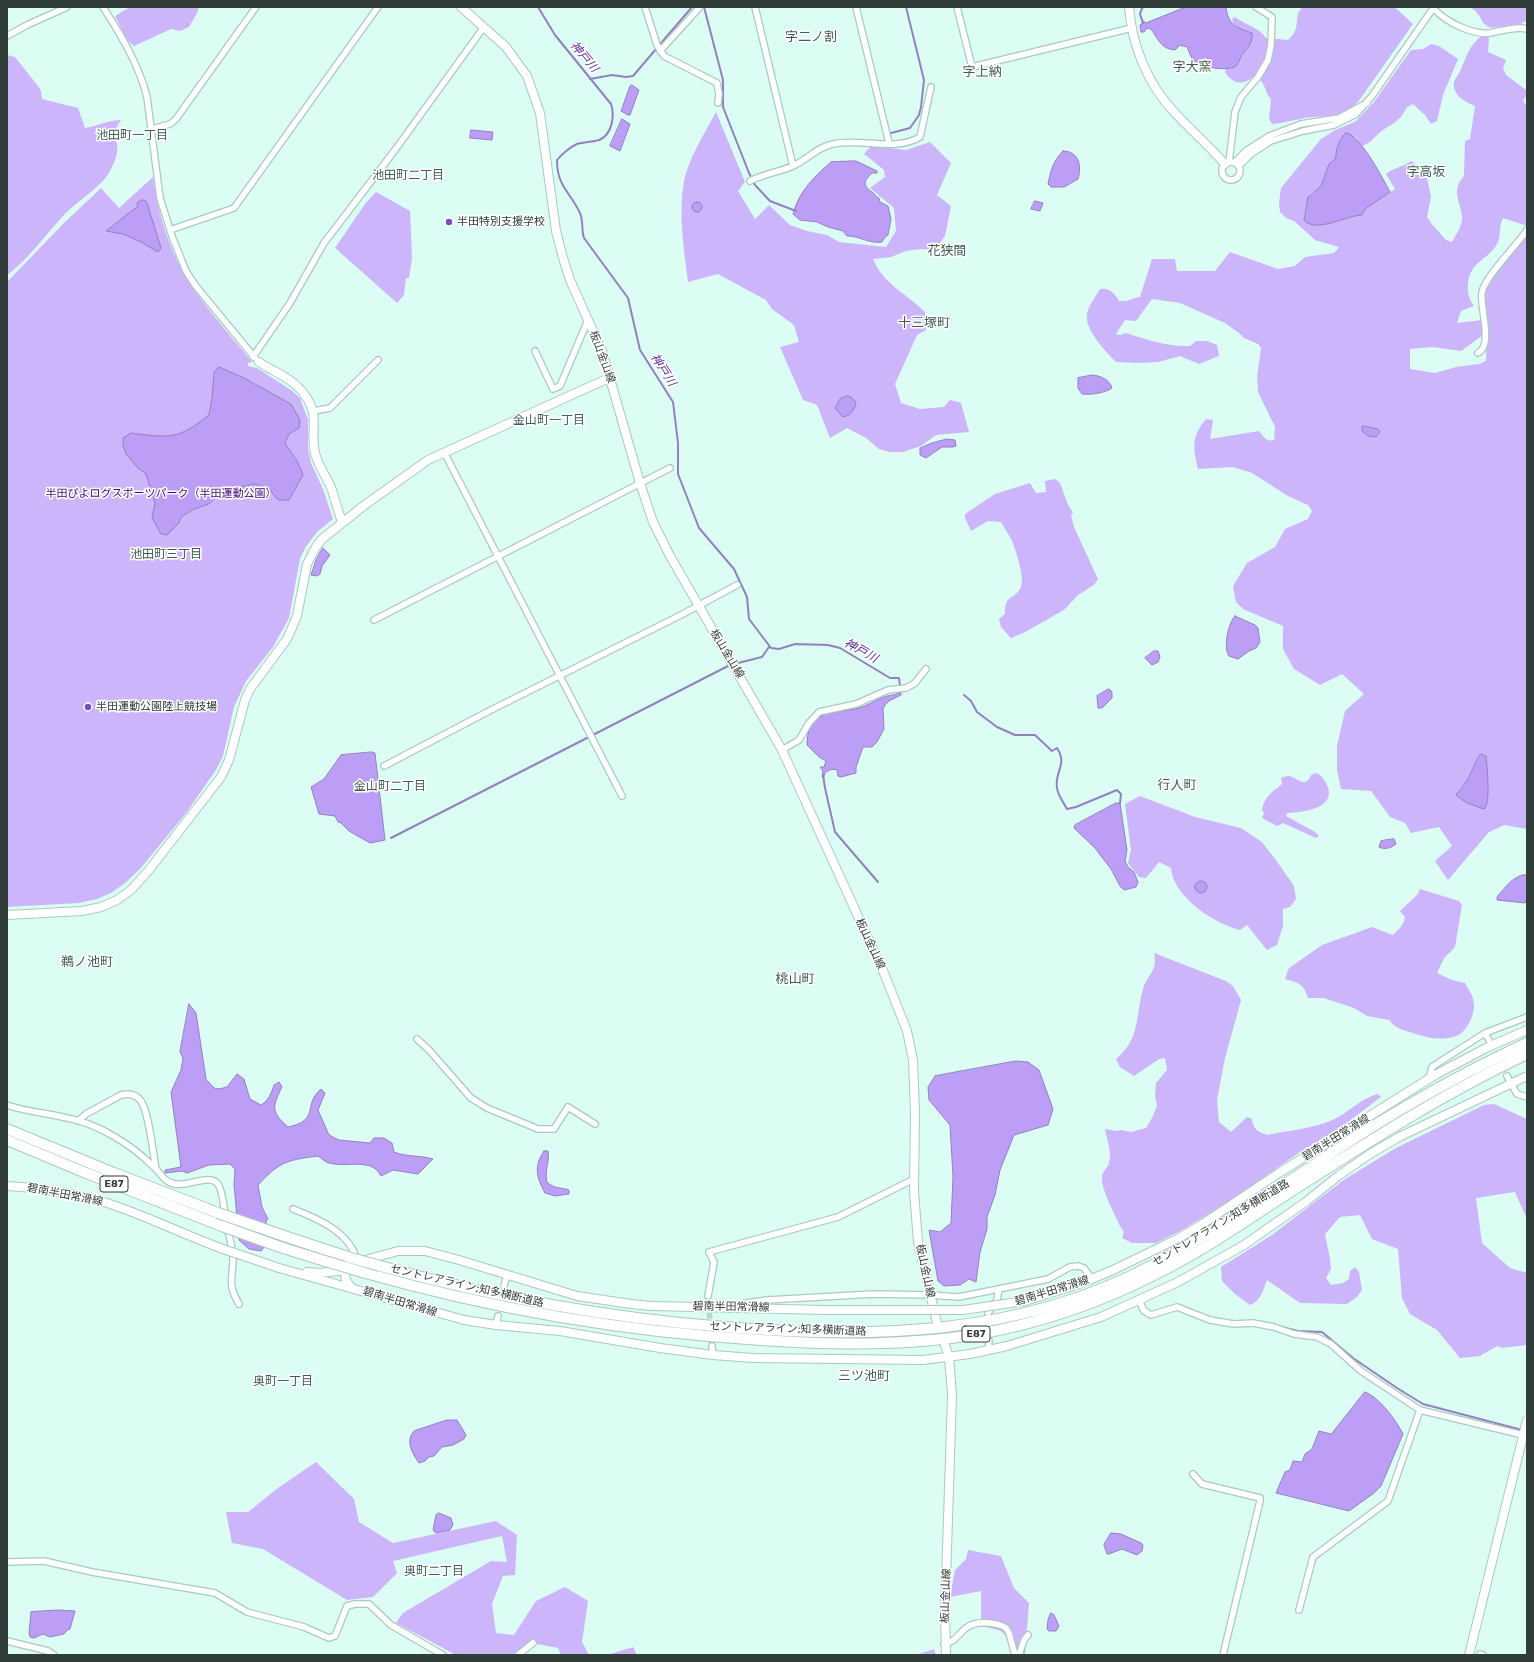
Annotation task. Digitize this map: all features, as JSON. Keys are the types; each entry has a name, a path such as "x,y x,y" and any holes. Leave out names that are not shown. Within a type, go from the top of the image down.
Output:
{"highway":[{"name":"セントレアライン;知多横断道路","path":"7,1128 114,1173 218,1213 353,1261 380,1266 426,1279 527,1301 608,1315 690,1325 785,1331 862,1333 925,1330 976,1324 1005,1318 1056,1304 1104,1287 1150,1266 1231,1219 1428,1093 1527,1043"},
{"name":"セントレアライン;知多横断道路","path":"7,1140 86,1173 283,1248 404,1284 505,1308 580,1321 670,1333 792,1342 865,1343 928,1340 981,1333 1030,1322 1083,1306 1114,1294 1155,1275 1225,1235 1389,1129 1448,1095 1527,1054"}],"main road":[{"name":"板山金山線","path":"461,7 506,47 520,63 527,76 541,119 556,231 563,258 570,280 602,351 611,377 640,483 653,522 661,539 782,750 882,969 907,1031 913,1060 915,1112 914,1192 918,1242 937,1323"},
{"path":"1129,7 1132,28 1142,61 1160,94 1175,113 1232,164"},
{"path":"256,360 299,388 306,396 314,411 315,452 331,488 342,522"},
{"path":"7,915 82,911 101,907 117,900 131,890 149,870 221,777 229,760 245,700 250,689 287,639 294,625 307,564 322,539 342,522 414,469 444,452 611,377"},
{"name":"碧南半田常滑線","path":"279,1268 318,1273 339,1270 353,1261 398,1251 425,1251 460,1260 577,1296 652,1306 718,1306 826,1310 963,1310 1025,1301 1092,1279 1148,1254 1204,1223 1429,1078 1488,1047 1527,1030"},
{"name":"碧南半田常滑線","path":"7,1186 80,1196 100,1201 142,1216 223,1249 279,1268 464,1320 496,1325 560,1331 660,1348 713,1355 753,1358 897,1360 949,1357 1006,1346 1101,1317 1185,1278 1244,1245 1307,1201 1338,1176 1370,1154 1399,1137 1527,1076"},
{"name":"碧南半田常滑線","path":"351,1287 346,1283 345,1273 346,1269 353,1261"},
{"name":"板山金山線","path":"945,1345 949,1357 952,1395 944,1644 946,1655"},
{"path":"1469,1655 1525,1436 1527,1420"}],"street":[{"path":"7,36 27,24 67,7"},
{"path":"103,7 123,40 144,83 152,129 160,198 184,267 195,285 256,360 290,304 324,243 395,150 484,27"},
{"path":"152,129 170,124 176,119 256,7"},
{"path":"170,230 234,208 378,7"},
{"path":"645,7 660,51 664,56 674,62 710,78 717,83 719,94 718,103"},
{"path":"660,51 700,7"},
{"path":"755,7 793,166"},
{"path":"856,7 889,143"},
{"path":"957,7 972,67 1132,28"},
{"path":"1232,164 1233,117 1237,104 1263,69 1270,52 1272,17 1256,7"},
{"path":"1232,164 1269,136 1339,118 1367,102 1434,8 1439,14 1468,30 1488,33 1527,28"},
{"path":"750,181 793,166 822,147 833,144 856,142 904,144 920,137 931,87"},
{"path":"1478,353 1481,352 1484,346 1485,321 1482,292 1500,264 1527,230"},
{"path":"534,351 553,389 560,386 588,320"},
{"path":"314,411 330,408 378,360"},
{"path":"444,452 559,677 622,796"},
{"path":"374,620 670,468"},
{"path":"384,766 681,615 698,604 736,585"},
{"path":"782,750 799,740 809,723 819,712 856,704 888,690 906,688 915,683 926,669"},
{"path":"1429,1078 1432,1067 1438,1062 1485,1033 1527,1017"},
{"path":"1485,1033 1489,1040"},
{"path":"417,1039 429,1050 471,1098 487,1108 538,1129 554,1128 568,1107 594,1124"},
{"path":"1507,1076 1517,1094 1527,1097"},
{"path":"78,1121 86,1114 122,1095 133,1094 141,1100 144,1109 156,1169"},
{"path":"7,1106 20,1110 78,1121 96,1127 116,1138 156,1169 169,1182 180,1185 191,1184 204,1179 214,1181 218,1185 232,1254 231,1286 232,1292 238,1304"},
{"path":"708,1296 714,1262 710,1252 838,1217 914,1179"},
{"path":"293,1209 333,1228 351,1245 353,1261"},
{"path":"718,1306 767,1300 874,1294 960,1297 1048,1279 1070,1267 1078,1266 1084,1268 1092,1279"},
{"path":"504,1286 507,1275"},
{"path":"988,1313 997,1300 999,1290"},
{"path":"1139,1300 1144,1311 1151,1315 1177,1307 1210,1320 1234,1324 1252,1323 1274,1327 1294,1334 1323,1339 1361,1371 1420,1410 1525,1436"},
{"path":"496,1325 498,1316"},
{"path":"988,1349 989,1340"},
{"path":"712,1346 713,1355"},
{"path":"1299,1610 1313,1557 1388,1501 1420,1410"},
{"path":"1193,1474 1202,1484 1260,1498 1223,1655"},
{"path":"7,1562 44,1561 215,1593 247,1612 304,1627 329,1638 335,1636 347,1606 365,1603 371,1606 391,1625 443,1655"},
{"path":"944,1644 951,1643 967,1627 972,1625 993,1624 1006,1628 1009,1633 1015,1655"},
{"path":"1019,1655 1024,1640 1028,1635"},
{"path":"7,1641 48,1651 54,1655"},
{"path":"518,1655 533,1643"}],"green space":[{"path":"130,7 199,7 189,27 180,31 171,29 134,46 127,40 115,16"},
{"path":"1303,7 1392,7 1397,9 1413,24 1358,102 1352,107 1342,114 1272,124 1269,119 1271,99 1261,81 1254,76 1246,81 1238,82 1231,79 1225,72 1226,68 1232,68 1234,66 1249,48 1250,32 1238,29 1234,25 1232,19 1235,17 1260,31 1266,38 1288,40 1295,30 1298,14"},
{"path":"1470,7 1527,7 1527,20 1521,24 1490,28 1483,23 1478,14"},
{"path":"1483,35 1489,38 1488,52 1506,60 1503,68 1506,75 1526,90 1526,96 1523,101 1527,106 1527,226 1503,218 1499,239 1496,246 1476,265 1470,274 1468,291 1474,306 1461,311 1457,323 1482,320 1482,336 1461,351 1433,347 1410,349 1410,369 1435,373 1456,367 1479,364 1486,361 1487,323 1484,292 1488,284 1527,233 1527,829 1504,825 1489,832 1448,880 1435,861 1452,846 1439,827 1411,833 1405,823 1390,817 1371,791 1341,789 1337,770 1337,746 1345,711 1364,694 1342,674 1320,685 1294,669 1283,649 1283,626 1243,609 1236,602 1233,586 1247,563 1275,547 1285,529 1308,519 1312,511 1308,505 1288,496 1252,473 1233,467 1198,469 1194,442 1201,425 1206,419 1213,420 1210,439 1259,431 1263,437 1274,440 1275,427 1258,392 1257,377 1261,348 1258,344 1244,338 1225,323 1180,303 1152,299 1136,321 1125,320 1116,334 1120,335 1126,333 1158,342 1182,346 1190,346 1196,341 1207,341 1217,345 1219,356 1199,364 1180,356 1158,362 1116,362 1092,333 1087,320 1087,314 1090,304 1100,289 1106,289 1111,292 1119,301 1126,301 1140,297 1152,259 1175,259 1177,271 1215,271 1230,252 1278,269 1295,266 1305,257 1334,253 1339,247 1315,240 1294,221 1286,218 1280,212 1279,203 1281,188 1321,139 1335,130 1355,122 1374,102 1411,50 1423,49 1431,44 1439,46 1458,59 1443,95 1437,121 1431,124 1425,115 1413,104 1406,108 1398,120 1365,145 1362,146 1356,137 1340,140 1336,158 1329,164 1321,186 1311,193 1307,201 1304,217 1317,225 1346,219 1395,189 1386,174 1411,161 1416,164 1420,175 1427,178 1431,197 1427,217 1446,240 1452,242 1459,229 1462,219 1457,191 1460,181 1464,176 1465,141 1470,139 1475,106 1463,100 1457,94 1454,87 1454,82 1469,50","holes":["1370,427 1380,430 1372,437 1367,434","1484,754 1486,756 1487,789 1457,792 1468,779 1478,757"]},
{"path":"7,55 15,57 38,86 41,91 42,99 78,108 85,128 121,120 113,133 117,143 116,158 105,179 64,215 30,254 7,275"},
{"path":"716,112 745,182 738,191 755,219 769,205 790,225 807,231 827,235 839,242 886,247 896,231 894,208 870,188 885,177 884,170 864,154 871,146 906,150 930,142 951,163 937,195 951,206 945,236 935,250 921,249 906,251 891,257 873,259 877,267 889,282 925,312 926,330 917,335 895,384 901,403 920,409 944,407 950,400 961,403 969,432 936,435 921,446 903,452 889,452 879,449 866,438 847,428 830,438 817,405 803,400 780,347 799,342 794,325 772,309 766,300 718,274 688,282 683,244 682,193 686,172 693,154"},
{"name":"半田ぴよログスポーツパーク（半田運動公園）","path":"153,177 162,220 172,249 185,276 200,298 252,362 248,363 248,366 257,368 291,390 300,398 308,420 308,448 311,463 323,489 333,519 317,532 305,548 300,559 289,618 273,647 246,681 234,707 223,756 216,770 186,813 140,869 125,883 111,893 97,899 79,903 7,907 7,282 62,225 101,188 119,208"},
{"path":"376,192 410,211 412,258 409,278 406,278 404,295 397,303 335,248 365,204"},
{"path":"1055,479 1060,483 1068,505 1073,512 1071,516 1074,527 1098,579 1094,585 1078,595 1064,610 1025,632 1011,638 1001,627 999,619 1005,614 1006,603 1008,600 1017,593 1022,585 1020,565 1014,546 1001,522 988,521 971,531 965,518 965,514 995,494 1030,483 1036,493 1046,492 1045,481"},
{"path":"1315,773 1320,775 1326,783 1329,791 1328,798 1324,803 1311,810 1287,813 1286,816 1315,832 1319,836 1316,838 1283,823 1277,826 1262,818 1264,813 1262,810 1263,805 1269,795 1282,784 1281,778 1288,776 1304,782"},
{"path":"1140,796 1195,817 1241,828 1262,842 1294,886 1296,899 1290,907 1283,909 1283,926 1277,945 1267,950 1247,925 1240,930 1230,927 1197,908 1179,889 1171,868 1159,862 1146,878 1139,877 1128,863 1131,850 1125,804"},
{"path":"1420,889 1459,901 1462,905 1455,947 1444,958 1437,973 1452,980 1465,983 1470,991 1474,1003 1474,1010 1469,1024 1460,1034 1450,1038 1434,1038 1406,1031 1397,1027 1389,1020 1367,1016 1354,1008 1324,998 1308,998 1300,984 1285,979 1289,968 1322,945 1372,927 1393,935 1404,922 1405,917 1400,911 1417,895"},
{"path":"1154,953 1226,981 1233,986 1241,1000 1225,1058 1217,1100 1219,1122 1231,1132 1247,1117 1252,1119 1256,1130 1267,1135 1316,1126 1336,1118 1365,1099 1378,1094 1381,1097 1336,1131 1300,1152 1229,1201 1182,1230 1156,1243 1132,1243 1122,1238 1124,1232 1104,1190 1102,1175 1110,1159 1105,1129 1131,1132 1146,1128 1157,1106 1155,1096 1156,1083 1167,1070 1165,1058 1159,1059 1134,1076 1120,1067 1116,1059 1130,1043 1136,1027 1143,989 1154,969"},
{"path":"1494,1104 1527,1119 1527,1219 1515,1192 1476,1198 1482,1243 1510,1268 1527,1273 1527,1345 1502,1348 1497,1346 1480,1356 1460,1358 1437,1330 1410,1314 1402,1298 1398,1249 1372,1239 1360,1215 1340,1217 1325,1234 1331,1269 1326,1278 1331,1285 1343,1283 1349,1279 1350,1271 1355,1267 1359,1272 1362,1290 1357,1297 1347,1304 1300,1303 1267,1280 1257,1301 1250,1305 1235,1294 1222,1281 1221,1267 1272,1235 1345,1179 1396,1148 1484,1105"},
{"path":"316,1462 354,1499 359,1522 393,1543 496,1521 517,1535 515,1575 503,1576 492,1604 496,1633 514,1635 536,1601 565,1587 588,1601 582,1642 589,1655 561,1655 558,1648 532,1643 511,1655 456,1655 396,1623 403,1613 491,1561 507,1562 502,1536 393,1561 397,1573 373,1597 347,1600 263,1549 232,1543 226,1512 248,1512 278,1488"},
{"path":"968,1550 1001,1556 1014,1588 1029,1603 1025,1655 1012,1655 1006,1636 1003,1633 995,1629 981,1626 981,1591 950,1597 955,1570 966,1559"},
{"path":"633,1647 637,1655 607,1655"},
{"path":"934,1649 936,1655 916,1655"}],"shaded area":[{"path":"1186,7 1226,7 1229,18 1234,25 1252,33 1250,44 1236,66 1221,69 1202,65 1193,61 1187,47 1180,45 1175,50 1166,48 1160,43 1151,29 1147,28 1144,32 1141,32 1140,25 1142,22 1144,21 1145,23"},
{"path":"632,85 639,90 630,115 628,115 621,111 630,86"},
{"path":"622,119 630,124 620,151 610,146"},
{"path":"471,130 493,132 492,140 470,138"},
{"path":"1346,133 1352,135 1364,149 1377,168 1390,192 1365,209 1362,215 1323,225 1309,224 1304,220 1308,197 1321,186 1329,164 1336,158 1338,144"},
{"path":"1063,151 1076,156 1080,169 1078,179 1064,187 1051,187 1048,184 1051,170 1057,158"},
{"path":"856,161 877,171 877,173 872,173 867,178 865,185 879,198 880,202 888,206 891,219 888,235 882,242 873,242 847,236 843,231 817,222 800,220 793,214 803,191 831,162"},
{"path":"145,200 147,203 161,248 158,252 123,234 106,231 138,206 137,203"},
{"path":"1035,201 1043,203 1040,211 1031,209"},
{"path":"697,202 702,207 697,212 692,207"},
{"path":"219,367 244,378 291,404 300,420 299,428 289,434 285,443 297,461 303,475 289,500 278,500 269,489 254,484 220,493 209,504 192,510 181,517 179,523 167,535 161,534 152,518 155,503 146,474 138,468 126,454 123,445 123,438 131,433 164,436 181,433 209,415 214,373"},
{"path":"1093,375 1105,379 1112,388 1098,393 1082,394 1078,388 1078,378"},
{"path":"847,396 851,397 856,402 852,412 843,417 835,408 840,399"},
{"path":"1364,426 1378,429 1380,432 1376,437 1368,436 1362,431 1362,427"},
{"path":"947,439 955,440 956,446 942,447 926,458 920,455 920,448"},
{"path":"323,548 330,555 322,566 320,574 317,576 311,575 316,560"},
{"path":"1235,616 1255,625 1258,628 1260,642 1256,648 1238,659 1229,656 1226,647 1228,630 1232,619"},
{"path":"1154,651 1158,651 1160,657 1158,662 1152,665 1145,658"},
{"path":"1109,689 1112,692 1112,698 1102,708 1098,708 1097,696"},
{"path":"900,692 901,695 889,701 885,705 883,709 884,729 877,742 872,747 863,747 856,767 856,773 841,777 838,776 837,770 833,769 829,770 824,777 822,777 823,771 820,767 824,767 826,761 819,757 807,745 808,733 812,724 824,715 862,707 883,697 895,695"},
{"path":"375,753 385,840 370,843 349,831 338,822 335,816 319,814 311,787 324,779 341,755"},
{"path":"1481,754 1486,756 1488,776 1488,793 1486,806 1484,809 1467,803 1456,795 1468,779 1478,757"},
{"path":"1116,803 1120,803 1127,850 1125,861 1128,867 1134,872 1138,882 1136,887 1124,890 1120,886 1111,869 1095,848 1074,828 1075,825"},
{"path":"1394,839 1396,844 1392,847 1379,847 1381,841"},
{"path":"1527,875 1527,898 1525,903 1497,900 1497,897 1508,884 1515,878"},
{"path":"1201,881 1205,883 1207,887 1205,891 1201,893 1197,891 1195,887 1197,883"},
{"path":"189,1004 196,1013 206,1079 214,1088 219,1089 227,1087 237,1074 244,1079 250,1099 261,1105 266,1101 274,1085 279,1082 282,1087 276,1100 275,1109 278,1117 288,1127 298,1124 308,1116 312,1101 321,1089 325,1093 318,1110 329,1135 339,1140 370,1143 374,1138 384,1138 392,1143 394,1152 403,1155 433,1159 418,1174 393,1170 381,1176 377,1170 365,1165 329,1163 318,1156 284,1163 272,1171 258,1185 262,1207 268,1219 266,1221 268,1242 261,1251 249,1249 239,1240 234,1184 235,1169 230,1164 209,1165 187,1173 182,1171 165,1173 165,1170 181,1167 171,1092 181,1070 183,1058 180,1052"},
{"path":"1016,1061 1028,1062 1039,1070 1053,1109 1048,1125 1014,1135 1000,1170 995,1195 987,1217 987,1229 980,1252 976,1282 969,1279 960,1285 944,1286 938,1281 929,1230 940,1232 951,1223 953,1177 950,1125 929,1100 928,1087 935,1076"},
{"path":"544,1151 548,1151 546,1174 547,1182 555,1187 569,1190 569,1194 555,1196 545,1193 537,1172 538,1162"},
{"path":"1365,1392 1376,1399 1387,1410 1403,1434 1381,1486 1374,1493 1349,1511 1276,1493 1285,1472 1290,1470 1293,1461 1302,1462 1305,1454 1312,1449 1319,1431 1331,1434"},
{"path":"447,1420 457,1420 466,1435 464,1439 453,1445 442,1447 434,1456 429,1457 425,1461 419,1463 410,1447 411,1435 414,1431"},
{"path":"439,1513 451,1518 453,1525 450,1530 436,1533 433,1530 436,1515"},
{"path":"1111,1533 1121,1534 1141,1543 1143,1545 1142,1551 1137,1555 1122,1549 1107,1554 1104,1545"},
{"path":"59,1610 75,1611 70,1629 64,1634 50,1637 43,1634 34,1638 30,1637 31,1612"},
{"path":"1051,1613 1054,1615 1059,1626 1056,1631 1049,1631 1047,1629 1048,1620"}],"waterway":[{"name":"神戸川","path":"538,7 555,35 611,104 613,114 610,130 603,138 577,144 563,154 557,160 559,176 564,188 581,214 584,238 628,298 640,350 673,402 678,443 678,474 699,528 734,569 747,597 749,619 771,648 779,649 795,644 828,645 840,648 890,678 899,678 900,686"},
{"path":"590,79 612,75 626,77 633,76 692,7"},
{"path":"704,7 723,80 723,107 749,173 755,185 770,201 796,211"},
{"path":"891,133 910,128 919,115 921,107 924,80 906,7"},
{"path":"1143,23 1140,14 1142,8 1144,7"},
{"path":"734,664 762,657 769,647"},
{"path":"391,838 730,665"},
{"path":"964,695 971,701 977,712 997,727 1015,735 1035,735 1052,751 1057,748 1061,759 1057,777 1057,788 1067,809 1076,807 1117,790 1121,794 1120,803"},
{"path":"823,775 835,832 878,882"},
{"path":"1265,1323 1298,1331 1322,1332 1353,1358 1423,1404 1522,1430"}],"tunnel":[{"path":"1491,1044 1507,1076"},
{"path":"708,1296 712,1346"}],"place":[{"name":"半田特別支援学校","path":"449,222"},
{"name":"半田運動公園陸上競技場","path":"88,707"}],"district":[{"name":"字二ノ割","path":"811,37"},
{"name":"字大窯","path":"1192,67"},
{"name":"字上納","path":"982,72"},
{"name":"池田町一丁目","path":"132,136"},
{"name":"字高坂","path":"1426,172"},
{"name":"池田町二丁目","path":"408,176"},
{"name":"花狭間","path":"947,251"},
{"name":"十三塚町","path":"924,323"},
{"name":"金山町一丁目","path":"549,421"},
{"name":"池田町三丁目","path":"166,555"},
{"name":"行人町","path":"1177,785"},
{"name":"金山町二丁目","path":"390,787"},
{"name":"鵜ノ池町","path":"87,962"},
{"name":"桃山町","path":"795,979"},
{"name":"三ツ池町","path":"864,1376"},
{"name":"奥町一丁目","path":"283,1382"},
{"name":"奥町二丁目","path":"434,1572"}]}
